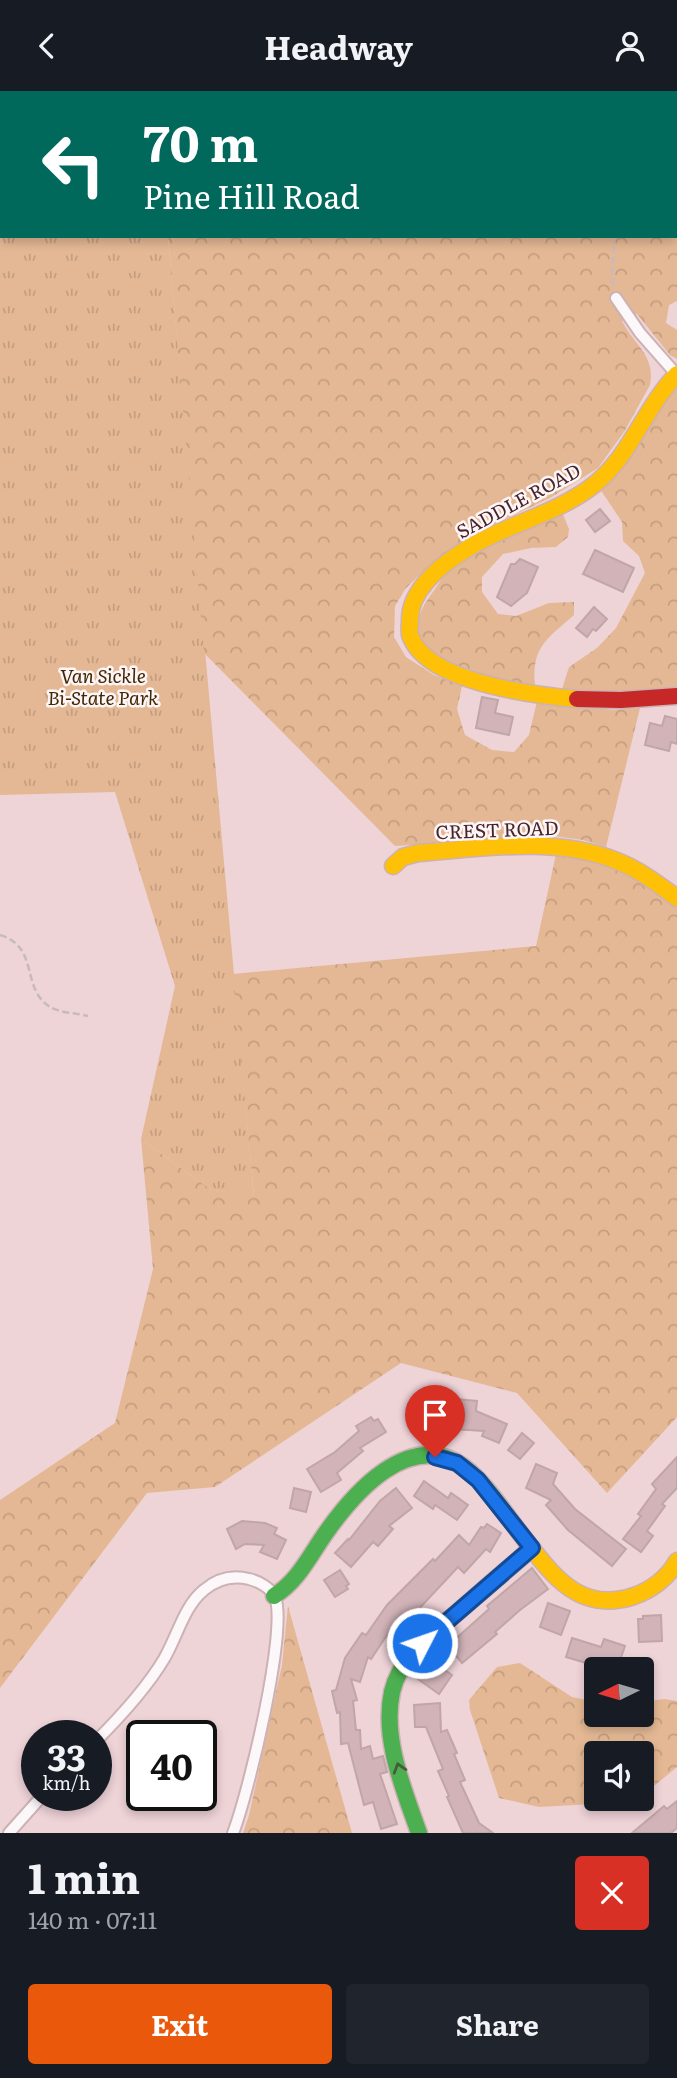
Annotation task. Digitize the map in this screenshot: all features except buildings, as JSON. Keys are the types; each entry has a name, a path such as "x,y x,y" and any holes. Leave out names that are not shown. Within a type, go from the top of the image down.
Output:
{"street":[{"path":"616,298 640,333 676,374"},
{"name":"SADDLE ROAD","path":"676,374 644,412 612,467 595,484 544,512 485,537 464,550 440,569 420,591 410,608 407,627 414,645 428,659 448,671 480,683 514,691 591,700 677,696"},
{"name":"CREST ROAD","path":"393,866 403,857 418,853 527,845 558,846 593,851 630,866 660,883 677,898"},
{"path":"274,1596 293,1583 318,1544 363,1489 385,1469 410,1458 435,1457 457,1463 478,1480 532,1548 566,1585 583,1596 608,1600 634,1597 654,1588 671,1573 677,1561"},
{"path":"419,1833 394,1753 390,1723 391,1698 397,1676 408,1658 422,1643 532,1548"},
{"path":"112,1726 164,1660 191,1606 203,1590 221,1579 237,1577 266,1587 274,1596 277,1631 274,1657 248,1785 233,1833"},
{"path":"9,1833 29,1811"}],"path":[{"path":"614,238 615,253 611,274 616,298"},
{"path":"0,935 13,939 28,961 33,989 51,1007 88,1016"}],"green space":[{"name":"Van Sickle Bi-State Park","path":"0,238 168,238 254,1198 210,1189 141,1139 175,986 115,792 0,795"},
{"path":"168,238 677,238 677,301 669,305 666,323 677,330 677,359 670,355 637,314 622,321 647,358 650,385 624,432 598,468 550,498 471,535 431,564 406,588 395,606 394,637 406,657 434,675 462,686 457,709 465,735 492,750 514,752 529,735 537,701 613,710 640,708 606,847 583,840 553,836 395,846 204,653"},
{"path":"677,387 677,688 611,693 562,689 569,667 597,648 616,628 645,573 639,556 623,541 622,522 600,489 630,455 659,405"},
{"path":"562,512 569,529 568,537 556,547 531,548 503,554 482,577 482,592 498,614 516,616 549,603 574,602 574,615 549,637 539,652 534,672 535,685 457,665 431,651 423,643 417,625 420,615 446,574 487,544"},
{"path":"556,854 614,867 646,883 677,908 677,1417 607,1493 517,1393 401,1363 215,1487 147,1493 0,1688 0,1500 115,1423 153,1269 141,1139 210,1189 254,1197 233,974 536,946"},
{"path":"288,1606 352,1833 243,1833 282,1665"},
{"path":"520,1663 572,1697 584,1699 584,1727 654,1727 654,1700 677,1701 677,1767 654,1786 654,1741 584,1741 584,1805 539,1807 499,1798 469,1700 497,1667"}],"traffic: fast":[{"path":"274,1596 296,1576 337,1518 367,1485 384,1471 423,1455 443,1457 473,1474 526,1541"},
{"path":"419,1833 392,1746 390,1710 397,1678 422,1643 532,1548"}],"traffic: slow":[{"path":"577,699 483,684 437,665 420,651 410,635 411,609 426,582 451,560 492,535 545,513 595,484 618,459 677,374"},
{"path":"393,866 403,857 418,853 544,846 593,853 617,861 677,898"},
{"path":"526,1541 562,1582 576,1592 604,1600 619,1600 646,1591 659,1583 677,1561"}],"traffic: jam":[{"path":"577,699 621,700 677,696"}],"route":[{"path":"422,1643 532,1548 478,1480 457,1463 435,1457"}]}
